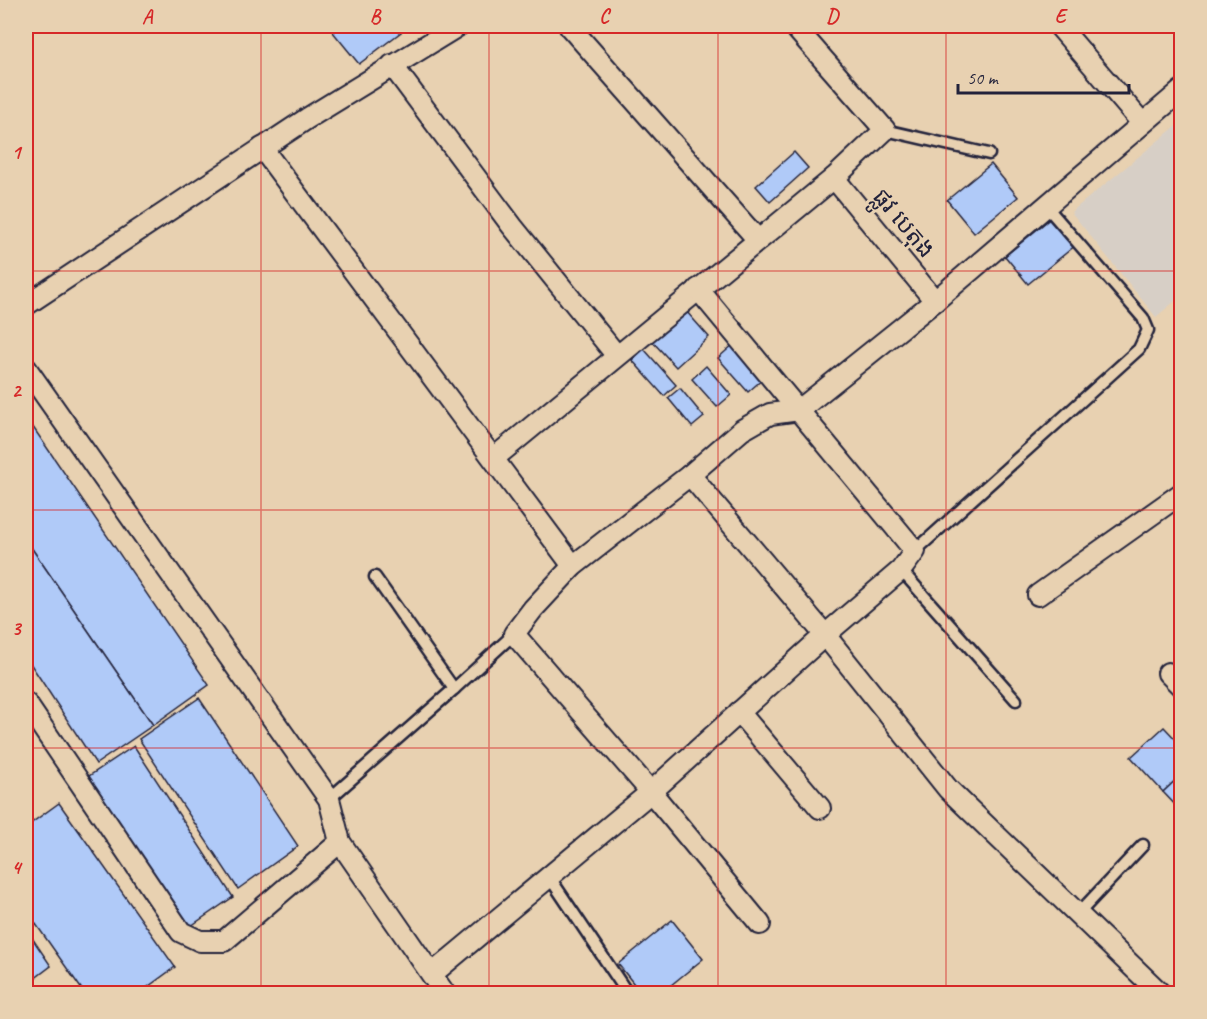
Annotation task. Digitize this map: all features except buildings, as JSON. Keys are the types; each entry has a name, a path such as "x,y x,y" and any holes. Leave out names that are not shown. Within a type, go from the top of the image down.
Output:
{"street":[{"path":"26,305 261,148 458,26"},
{"path":"569,26 758,240"},
{"path":"494,458 834,178 885,130 794,26"},
{"path":"1059,26 1142,123"},
{"path":"392,65 512,226 617,356"},
{"path":"760,924 651,792 514,634 533,609 573,566 751,425 770,414 799,410 935,301 1182,90"},
{"path":"261,148 573,566"},
{"name":"ផ្លូវ បេតុង","path":"834,178 935,301"},
{"path":"432,974 548,875 651,792 825,635 901,570 915,551 698,290"},
{"path":"26,368 329,799 340,842 445,993"},
{"path":"690,475 825,635 948,789 1161,993"},
{"path":"1038,595 1182,493"},
{"path":"26,703 181,932 200,941 224,941 340,842"},
{"path":"739,712 820,808"}],"lane":[{"path":"885,130 989,154"},
{"path":"915,551 1139,349 1148,330 1143,318 1046,206"},
{"path":"901,570 1016,700"},
{"path":"375,577 454,689"},
{"path":"329,799 514,634"},
{"path":"1078,914 1143,844"},
{"path":"548,875 626,990"}],"shaded area":[{"path":"1181,122 1181,296 1156,317 1071,212"}]}
